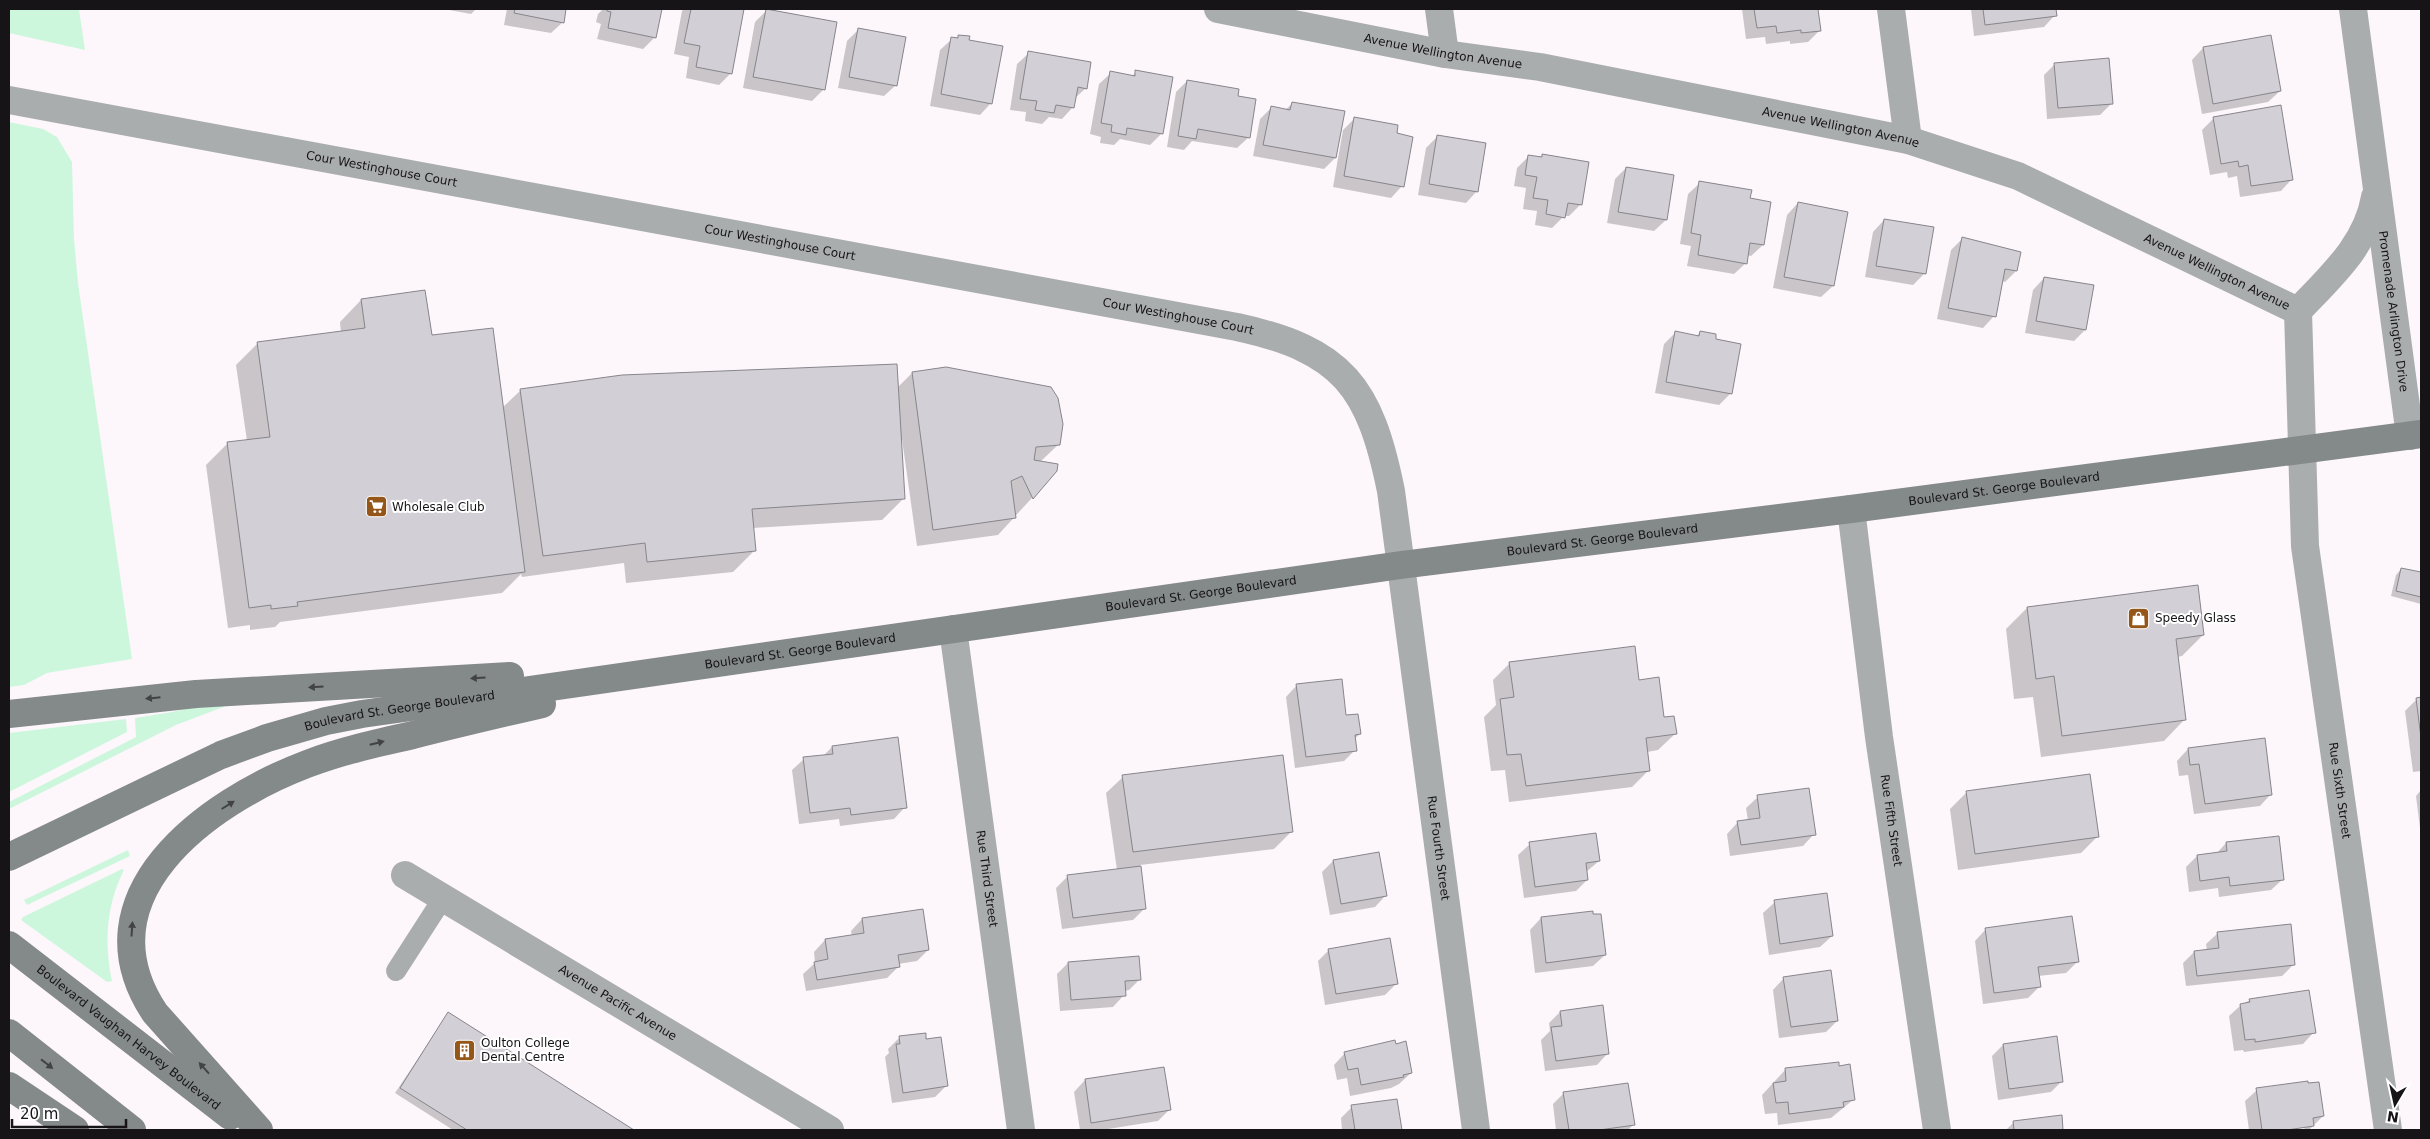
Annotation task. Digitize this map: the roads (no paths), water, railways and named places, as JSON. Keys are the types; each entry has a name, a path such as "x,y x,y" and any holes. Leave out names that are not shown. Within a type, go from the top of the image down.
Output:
{"main road":[{"name":"Boulevard St. George Boulevard","path":"9,857 221,755 266,738 326,722 482,696 1401,565 1851,509 2416,435"},
{"path":"9,714 196,694 701,665"},
{"path":"259,1130 155,1013 142,993 134,969 130,946 132,920 147,882 170,851 189,833 232,802 273,779 342,752 701,665"},
{"name":"Boulevard Vaughan Harvey Boulevard","path":"9,945 249,1130"},
{"path":"9,1033 132,1130"},
{"path":"9,1086 75,1130"}],"street":[{"name":"Avenue Wellington Avenue","path":"1218,9 1445,54 1540,67 1908,140 2018,176 2298,311 2302,450"},
{"path":"1439,9 1445,54"},
{"path":"1891,9 1908,140"},
{"name":"Promenade Arlington Drive","path":"2353,9 2377,186 2416,435"},
{"name":"Cour Westinghouse Court","path":"9,100 1270,334 1319,355 1338,371 1357,393 1380,440 1391,491 1401,565"},
{"name":"Promenade Arlington Drive","path":"2298,311 2358,244 2370,218 2377,186"},
{"name":"Rue Sixth Street","path":"2302,450 2306,546 2388,1130"},
{"name":"Rue Fifth Street","path":"1851,509 1879,737 1936,1130"},
{"name":"Rue Fourth Street","path":"1401,565 1476,1130"},
{"name":"Rue Third Street","path":"953,629 1021,1130"},
{"name":"Avenue Pacific Avenue","path":"405,875 830,1130"}],"lane":[{"path":"396,971 443,898"}],"place":[{"name":"Wholesale Club","path":"376,507"},
{"name":"Speedy Glass","path":"2139,618"},
{"name":"Oulton College Dental Centre","path":"465,1050"}]}
